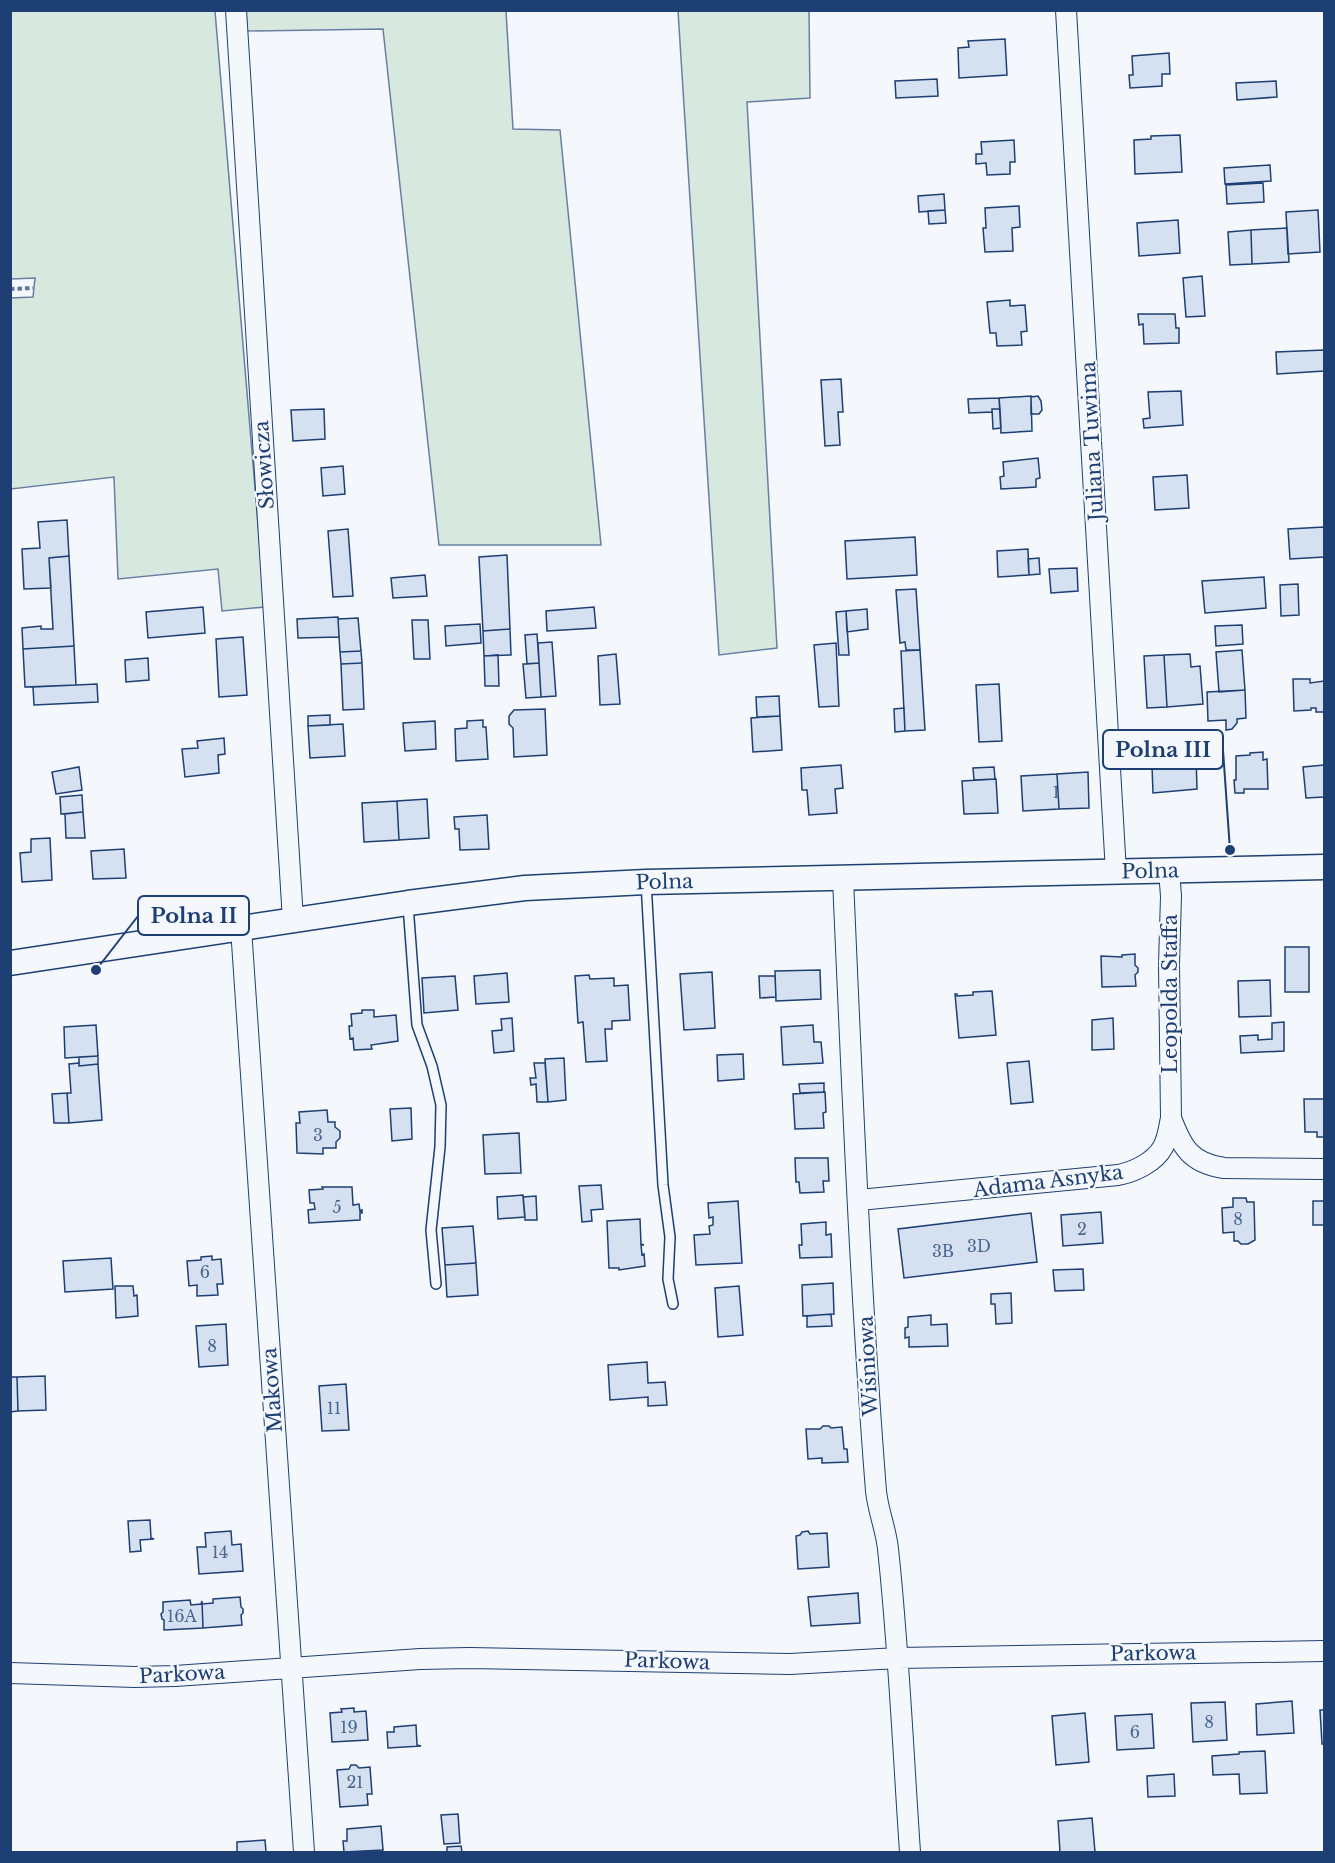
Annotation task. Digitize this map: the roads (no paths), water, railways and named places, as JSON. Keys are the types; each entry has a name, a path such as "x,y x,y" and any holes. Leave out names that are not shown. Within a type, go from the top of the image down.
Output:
{"street":[{"name":"Słowicza","path":"236,10 293,920"},
{"name":"Juliana Tuwima","path":"1066,10 1116,873"},
{"name":"Polna","path":"10,963 408,903 525,888 646,882 1324,867"},
{"name":"Leopolda Staffa","path":"1169,871 1171,1118"},
{"name":"Wiśniowa","path":"843,879 876,1495 888,1545 898,1658 909,1852"},
{"name":"Makowa","path":"241,928 304,1852"},
{"path":"1171,1118 1179,1140 1185,1148 1200,1162 1211,1166 1324,1168"},
{"name":"Adama Asnyka","path":"859,1200 987,1189 1127,1173 1148,1162 1163,1147 1171,1118"},
{"name":"Parkowa","path":"10,1673 175,1676 420,1659 517,1657 790,1664 898,1658 1324,1651"}],"lane":[{"path":"646,882 663,1185 670,1237 668,1279 673,1304"},
{"path":"408,903 417,1025 432,1066 441,1105 440,1147 431,1230 436,1284"}],"place":[{"name":"Polna III","path":"1230,850"},
{"name":"Polna II","path":"96,970"}]}
